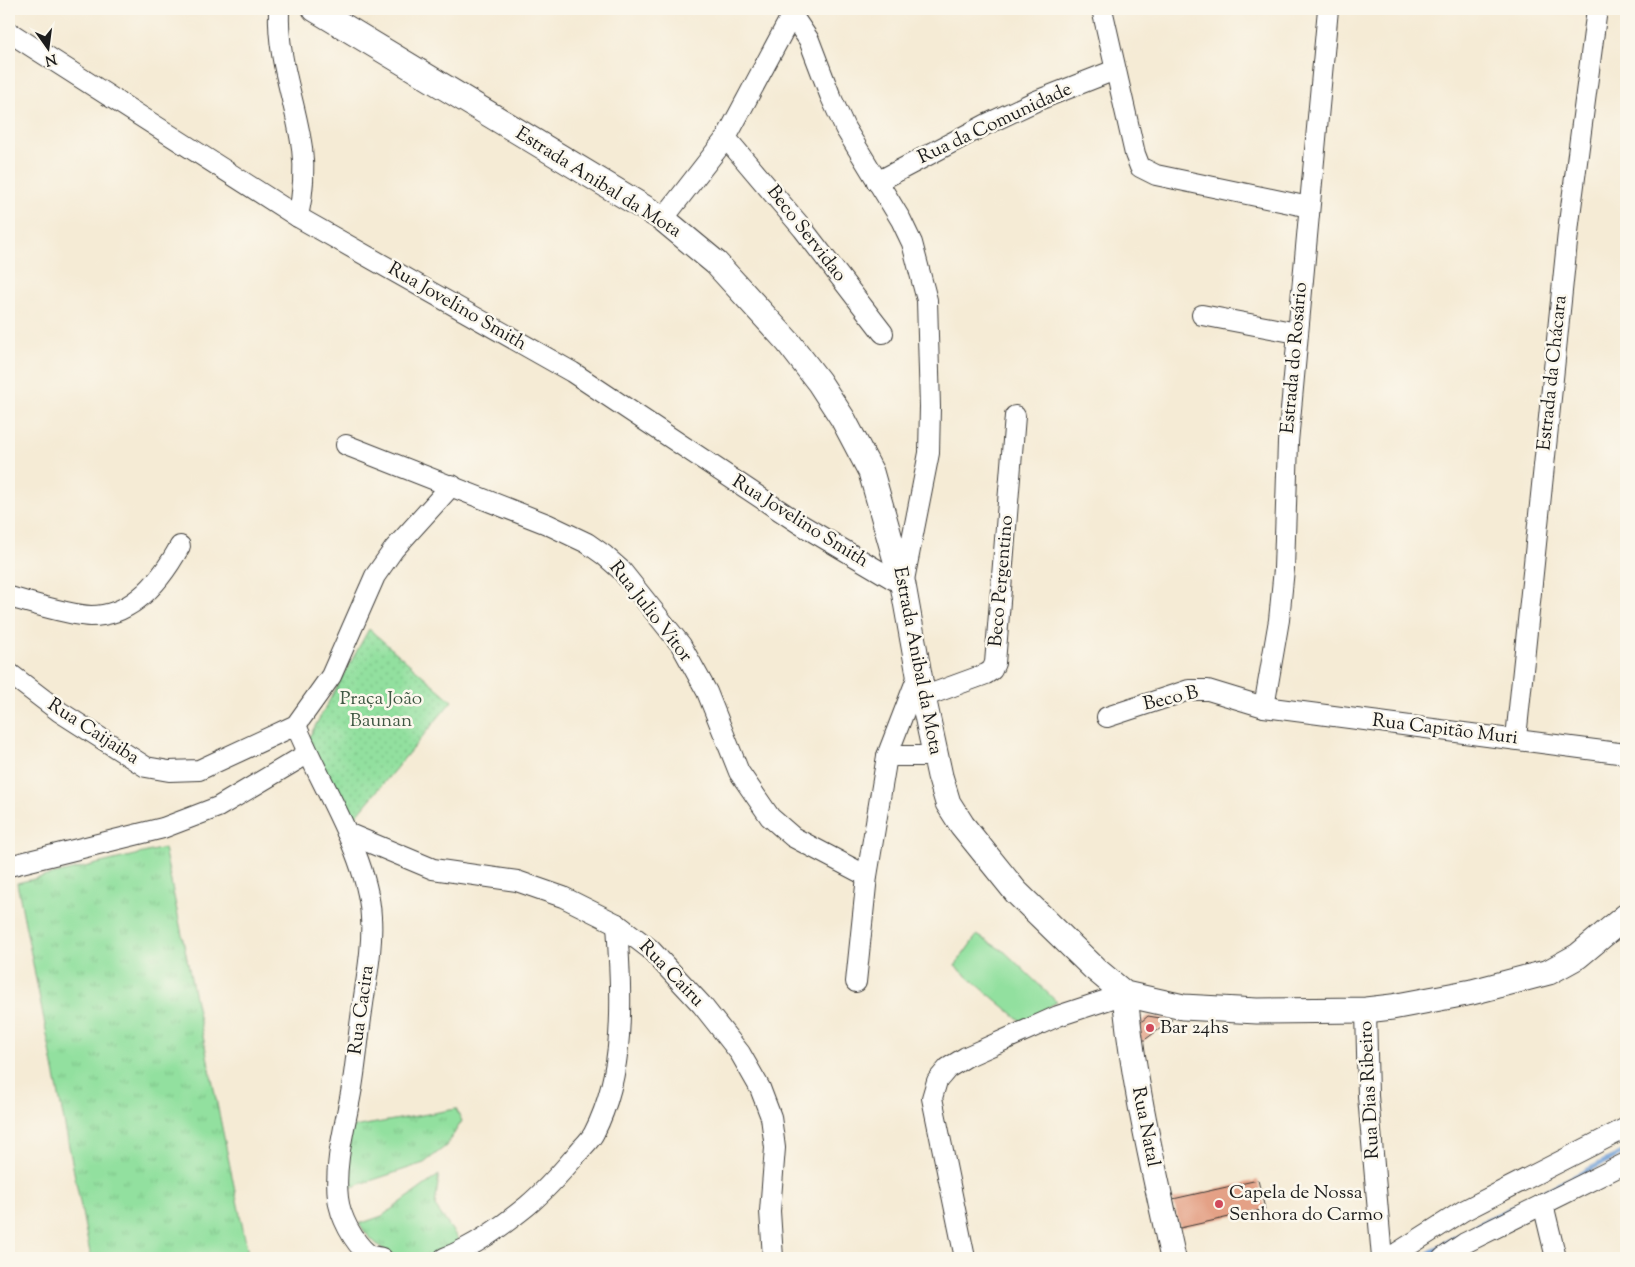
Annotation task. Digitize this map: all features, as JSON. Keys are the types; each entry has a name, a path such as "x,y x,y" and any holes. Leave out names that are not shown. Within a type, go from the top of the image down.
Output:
{"street":[{"path":"279,9 278,32 281,57 302,149 303,194 298,217"},
{"name":"Estrada Anibal da Mota","path":"315,9 663,219 716,263 745,293 819,382 843,419 871,472 903,585 923,697 948,803 962,825 1016,892 1094,968 1125,994 1183,1007 1258,1012 1366,1010 1472,992 1549,972 1578,956 1626,916"},
{"path":"1102,9 1135,154 1140,167 1156,175 1309,207"},
{"name":"Estrada do Rosário","path":"1264,707 1284,569 1288,442 1328,9"},
{"name":"Estrada da Chácara","path":"1516,738 1569,223 1596,9"},
{"path":"663,219 726,138 794,12"},
{"path":"794,12 809,40 830,95 846,128 901,220 912,243 927,300 930,388 929,453 903,585"},
{"name":"Rua Jovelino Smith","path":"9,32 298,217 572,372 800,524 903,585"},
{"name":"Rua da Comunidade","path":"877,182 995,120 1036,101 1115,70"},
{"name":"Beco Servidao","path":"726,138 780,200 883,333"},
{"path":"1202,315 1297,333"},
{"name":"Beco Pergentino","path":"923,697 986,674 992,670 995,662 1016,416"},
{"name":"Rua Julio Vitor","path":"346,445 452,485 547,524 588,543 621,570 681,645 707,692 739,772 770,817 793,837 867,876"},
{"path":"296,724 331,676 375,576 394,549 452,485"},
{"path":"9,597 88,616 103,615 126,606 148,591 166,571 180,546"},
{"name":"Rua Caijaiba","path":"9,673 60,712 146,767 169,771 199,770 296,724"},
{"path":"856,982 867,876 887,756 919,673"},
{"name":"Beco B","path":"1107,717 1189,690 1208,690 1264,707"},
{"name":"Rua Capitão Muri","path":"1264,707 1516,738 1626,754"},
{"name":"Rua Cacira","path":"296,724 307,754 347,833 368,892 371,916 371,946 352,1090 341,1142 338,1198 344,1219 356,1239 373,1257"},
{"path":"9,866 163,828 218,808 307,754"},
{"path":"887,756 936,756"},
{"name":"Rua Cairu","path":"347,833 433,869 517,881 564,897 617,924 650,949 702,1006 740,1053 760,1088 770,1116 775,1148 770,1211 773,1258"},
{"path":"444,1258 469,1248 504,1224 546,1190 593,1134 612,1086 618,1037 621,995 617,924"},
{"path":"965,1258 932,1098 937,1081 948,1068 966,1057 1058,1016 1125,994"},
{"name":"Rua Natal","path":"1125,994 1130,1043 1141,1108 1173,1258"},
{"name":"Rua Dias Ribeiro","path":"1366,1010 1368,1096 1382,1258"},
{"path":"1389,1258 1463,1211 1626,1128"},
{"path":"1443,1258 1465,1243 1626,1163"},
{"path":"1543,1204 1556,1258"}],"green space":[{"name":"Praça João Baunan","path":"369,629 452,701 352,821 308,739"},
{"path":"164,848 249,1258 91,1258 17,883"},
{"path":"977,935 1005,952 1057,1002 1022,1022 955,966"},
{"path":"456,1109 462,1121 446,1146 424,1163 343,1190 348,1128"},
{"path":"439,1175 435,1206 459,1240 440,1255 421,1260 410,1260 400,1257 381,1248 359,1224 382,1216"}],"building":[{"name":"Bar 24hs","path":"1148,1016 1172,1020 1139,1044 1141,1022"},
{"name":"Capela de Nossa Senhora do Carmo","path":"1258,1180 1265,1209 1180,1228 1173,1199"}],"waterway":[{"path":"1472,1228 1626,1151"},
{"path":"1422,1258 1458,1236"}],"place":[{"name":"Bar 24hs","path":"1150,1028"},
{"name":"Capela de Nossa Senhora do Carmo","path":"1219,1204"}]}
